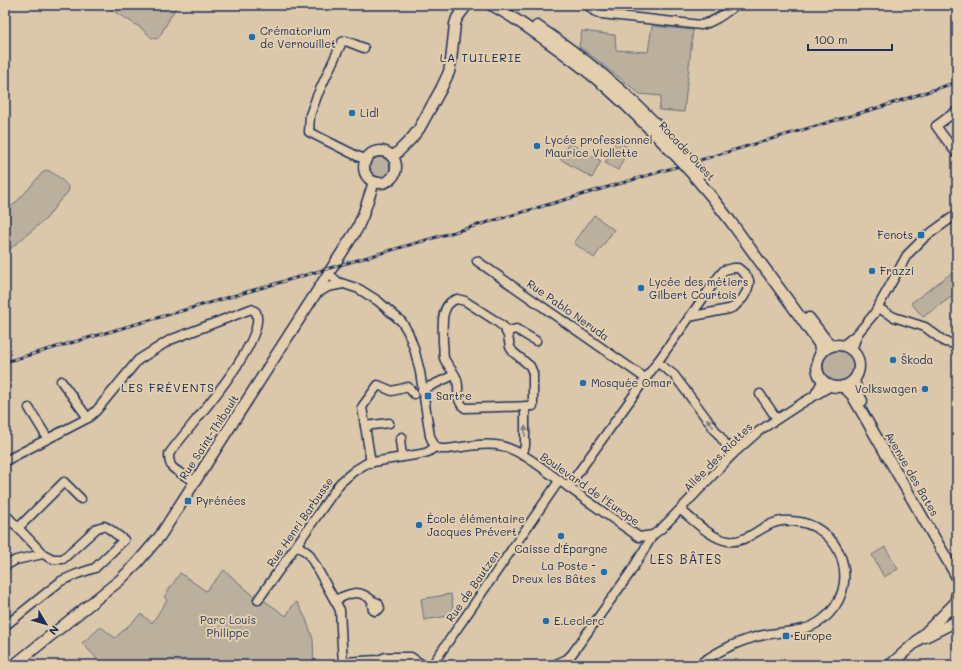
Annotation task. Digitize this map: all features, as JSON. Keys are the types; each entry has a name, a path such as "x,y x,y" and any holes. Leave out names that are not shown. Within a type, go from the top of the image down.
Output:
{"main road":[{"path":"455,5 457,18"},
{"path":"393,157 419,129 441,89 449,72 454,29 457,18 466,5"},
{"name":"Rocade Ouest","path":"491,5 517,20 570,58 606,87 680,154"},
{"name":"Rocade Ouest","path":"505,5 551,35 593,66 642,110 733,214 824,339 837,346"},
{"path":"376,151 385,151 393,157 396,163 395,173 388,181 384,183 374,182 366,176 363,168 365,159 368,155 376,151"},
{"name":"Rocade Ouest","path":"698,175 711,196 819,344 821,354"},
{"name":"Rue Saint-Thibault","path":"14,665 120,580 129,572 160,536 359,224 374,182"},
{"path":"837,346 852,350 856,355 859,368 854,380 849,384 837,387 832,386 823,380 820,375 818,365 821,354 824,351 837,346"},
{"name":"Avenue des Bates","path":"854,380 857,392 957,563"},
{"name":"Avenue des Bates","path":"843,386 852,395 957,577"},
{"path":"890,665 956,604"},
{"path":"916,642 957,621"}],"street":[{"path":"588,5 594,11 601,14 701,25 715,20 736,5"},
{"path":"364,48 346,41 342,42 317,96 310,115 309,132 365,159"},
{"path":"957,115 955,112 936,126 957,153"},
{"path":"837,346 858,333 867,324 879,306 907,255 925,237 957,214"},
{"name":"Rue Pablo Neruda","path":"477,261 646,378"},
{"path":"568,487 689,317 724,270 738,268 745,274 749,280 747,291 743,298 734,307 689,317"},
{"path":"328,273 341,283 359,289 378,301 402,322 408,332 414,348 420,372 430,436 435,447"},
{"path":"321,284 341,283"},
{"path":"314,295 341,283"},
{"path":"457,299 465,301 505,328 510,347 513,352 530,366 533,373 533,406 465,408 461,406 458,401 457,380 454,375 444,358 442,323 447,305 451,301 457,299"},
{"path":"879,306 894,317 925,327 945,342 957,344"},
{"path":"5,461 88,418 96,411 138,360 170,340 251,309 256,312 258,317 251,343 215,396 169,454 169,460 172,467 186,477 195,481"},
{"path":"506,332 516,330 536,341"},
{"path":"852,350 858,333"},
{"path":"657,362 674,375 733,454"},
{"path":"422,390 454,375"},
{"name":"Allée des Riottes","path":"814,396 823,380"},
{"path":"61,381 88,418"},
{"path":"371,463 362,407 378,385 392,391 408,387 414,394"},
{"name":"Allée des Riottes","path":"681,510 733,454 759,430 832,386"},
{"path":"760,394 777,419"},
{"path":"522,454 525,446 525,406"},
{"path":"30,408 48,438"},
{"path":"365,426 389,423"},
{"path":"402,437 400,440 402,457"},
{"name":"Boulevard de l'Europe","path":"435,447 447,449 489,444 502,446 522,454 639,537 653,536"},
{"name":"Rue Henri Barbusse","path":"258,600 340,484 354,471 371,463 428,452 435,447"},
{"name":"Rue de Bautzen","path":"432,665 559,481"},
{"path":"18,528 64,482 81,499"},
{"path":"554,665 567,659 572,654 630,573 653,536 681,510 715,536 728,541 739,541 769,525 779,522 792,521 808,524 820,530 831,540 840,553 845,576 844,587 839,599 830,612 819,622 806,628 764,635 739,642 714,654 698,665"},
{"path":"5,516 43,554 53,559 63,559 97,528 104,526 124,540 95,568 61,581 5,626"},
{"path":"297,545 309,554 340,610 343,663 378,660 386,657 411,657 423,665"},
{"path":"5,566 16,560 43,554"},
{"path":"335,600 353,592 368,596 373,601"}],"green space":[{"path":"104,5 177,5 161,34 156,39 152,38 141,28"},
{"path":"652,26 693,30 684,112 659,110 661,96 640,94 579,46 582,31 615,35 616,50 648,52"},
{"path":"616,141 629,148 618,170 605,163"},
{"path":"569,143 601,161 592,178 560,159"},
{"path":"380,154 389,158 393,167 389,176 380,180 371,176 367,167 371,158"},
{"path":"47,170 56,175 65,183 69,188 68,192 47,218 5,253 5,213 42,173"},
{"path":"594,215 614,230 594,258 574,243"},
{"path":"957,269 957,293 923,317 911,303"},
{"path":"836,350 842,350 852,357 855,366 854,372 848,379 842,382 836,382 826,375 823,369 823,363 830,353"},
{"path":"885,547 898,569 884,577 872,555"},
{"name":"Parc Louis Philippe","path":"224,570 261,602 265,601 286,616 293,605 297,602 306,619 313,639 314,665 103,665 82,643 101,627 115,638 141,614 152,623 167,600 164,597 180,573 206,591"},
{"path":"451,594 454,615 424,620 421,599"}],"railway":[{"path":"5,362 884,106 957,82"}],"place":[{"name":"Crématorium de Vernouillet","path":"252,37"},
{"name":"Lidl","path":"352,113"},
{"name":"Lycée professionnel Maurice Viollette","path":"537,146"},
{"name":"Fenots","path":"921,235"},
{"name":"Frazzi","path":"872,271"},
{"name":"Lycée des métiers Gilbert Courtois","path":"641,288"},
{"name":"Škoda","path":"893,360"},
{"name":"Mosquée Omar","path":"583,383"},
{"name":"Volkswagen","path":"925,389"},
{"name":"Sartre","path":"428,396"},
{"name":"Pyrénées","path":"188,501"},
{"name":"École élémentaire Jacques Prévert","path":"419,525"},
{"name":"Caisse d'Épargne","path":"561,536"},
{"name":"La Poste - Dreux les Bâtes","path":"604,572"},
{"name":"E.Leclerc","path":"546,621"},
{"name":"Europe","path":"786,636"}],"district":[{"name":"LA TUILERIE","path":"481,58"},
{"name":"LES FRÉVENTS","path":"168,388"},
{"name":"LES BÂTES","path":"686,559"}]}
